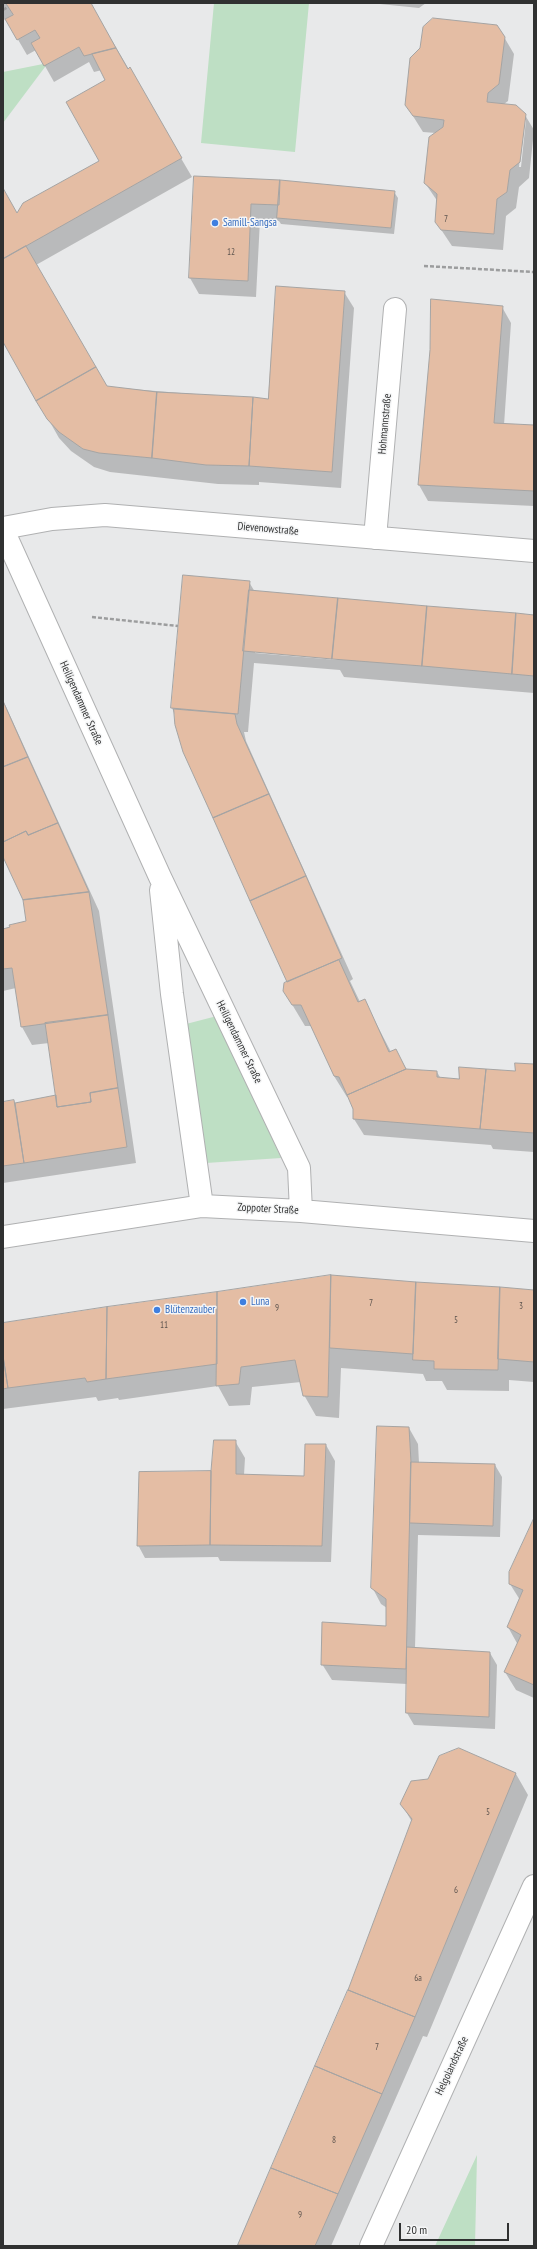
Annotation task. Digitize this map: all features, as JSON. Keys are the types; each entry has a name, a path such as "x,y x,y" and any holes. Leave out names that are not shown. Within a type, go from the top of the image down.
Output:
{"street":[{"name":"Hohmannstraße","path":"375,538 395,309"},
{"name":"Dievenowstraße","path":"3,529 52,519 105,515 534,551"},
{"name":"Heiligendammer Straße","path":"3,529 160,877 299,1168 301,1211"},
{"name":"Heiligendammer Straße","path":"160,877 170,979 202,1206"},
{"name":"Zoppoter Straße","path":"3,1237 202,1206 301,1211 534,1231"},
{"name":"Helgolandstraße","path":"370,2246 534,1886"}],"path":[{"path":"3,10 8,7"},
{"path":"424,266 534,272"},
{"path":"92,617 178,626"}],"green space":[{"path":"214,3 309,3 295,152 201,143"},
{"path":"48,63 3,123 3,72"},
{"path":"217,1016 281,1158 206,1163 186,1024"},
{"path":"477,2155 475,2246 435,2246"}],"building":[{"path":"6,3 91,3 116,48 84,56 79,47 44,66 31,43 40,38 35,30 17,40 5,19 13,15"},
{"path":"433,18 497,25 505,37 499,84 488,93 487,102 516,105 526,114 520,162 510,170 507,192 497,199 494,234 441,230 435,222 437,194 424,183 429,137 443,127 444,120 413,116 405,105 410,58 420,48 423,27"},
{"path":"116,48 128,69 130,67 182,158 3,259 3,188 17,213 23,203 99,161 66,102 105,80 92,54"},
{"path":"194,176 280,180 279,205 251,204 248,281 189,278"},
{"path":"280,180 395,191 391,228 277,218"},
{"path":"26,246 96,367 36,401 3,342 3,259"},
{"path":"276,286 345,291 332,472 249,466 253,397 268,399"},
{"path":"431,299 503,306 494,423 534,425 534,491 418,485 430,350"},
{"path":"96,367 107,386 157,392 152,458 99,453 83,449 59,432 47,419 36,401"},
{"path":"157,392 253,397 249,466 206,465 152,458"},
{"path":"183,575 250,581 238,714 171,708"},
{"path":"249,590 338,598 332,659 243,651"},
{"path":"338,598 427,606 422,666 332,659"},
{"path":"427,606 516,613 512,674 422,666"},
{"path":"516,613 534,615 534,676 512,674"},
{"path":"3,701 28,757 3,767"},
{"path":"174,709 235,714 237,724 269,794 213,818 183,752 175,725"},
{"path":"28,757 58,823 28,835 26,831 3,842 3,767"},
{"path":"269,794 306,876 250,901 213,818"},
{"path":"58,823 89,892 23,900 3,857 3,842 26,831 28,835"},
{"path":"306,876 342,958 287,982 250,901"},
{"path":"89,892 108,1015 21,1027 12,968 3,969 3,929 10,927 9,925 26,921 23,900"},
{"path":"339,960 358,1002 365,999 389,1052 396,1049 406,1069 347,1095 339,1077 334,1076 301,1005 292,1005 283,991 284,983"},
{"path":"108,1015 118,1088 90,1093 91,1102 57,1107 45,1023"},
{"path":"515,1063 534,1064 534,1133 480,1129 486,1069 515,1071"},
{"path":"459,1067 486,1069 480,1129 353,1119 353,1109 347,1095 406,1069 437,1071 437,1077 459,1079"},
{"path":"118,1088 127,1147 24,1163 15,1103 56,1095 57,1107 91,1102 90,1093"},
{"path":"14,1100 24,1163 3,1166 3,1102"},
{"path":"331,1275 328,1397 303,1396 295,1360 241,1367 239,1384 216,1386 217,1292"},
{"path":"331,1275 416,1282 413,1354 330,1348"},
{"path":"416,1282 500,1287 498,1370 434,1369 434,1361 413,1360"},
{"path":"500,1287 534,1290 534,1362 498,1359"},
{"path":"217,1292 217,1364 106,1379 107,1307"},
{"path":"107,1307 106,1379 87,1382 85,1378 8,1388 3,1356 3,1323"},
{"path":"3,1356 8,1388 3,1389"},
{"path":"377,1426 409,1427 411,1462 406,1669 321,1665 322,1622 386,1626 386,1599 371,1588"},
{"path":"214,1440 236,1440 236,1474 304,1476 305,1444 326,1444 322,1546 210,1545 211,1471"},
{"path":"411,1462 495,1464 493,1526 410,1523"},
{"path":"211,1471 210,1545 137,1546 139,1472"},
{"path":"534,1518 534,1685 504,1672 521,1635 507,1627 523,1590 509,1584 509,1572"},
{"path":"407,1647 490,1652 489,1717 406,1713"},
{"path":"459,1748 516,1773 415,2017 348,1990 412,1819 400,1804 411,1781 428,1779 439,1756"},
{"path":"348,1990 415,2017 382,2094 315,2066"},
{"path":"315,2066 382,2094 338,2194 271,2168"},
{"path":"271,2168 338,2194 315,2246 238,2245"}],"place":[{"name":"Samill-Sangsa","path":"215,223"},
{"name":"Luna","path":"243,1302"},
{"name":"Blütenzauber","path":"157,1310"}]}
